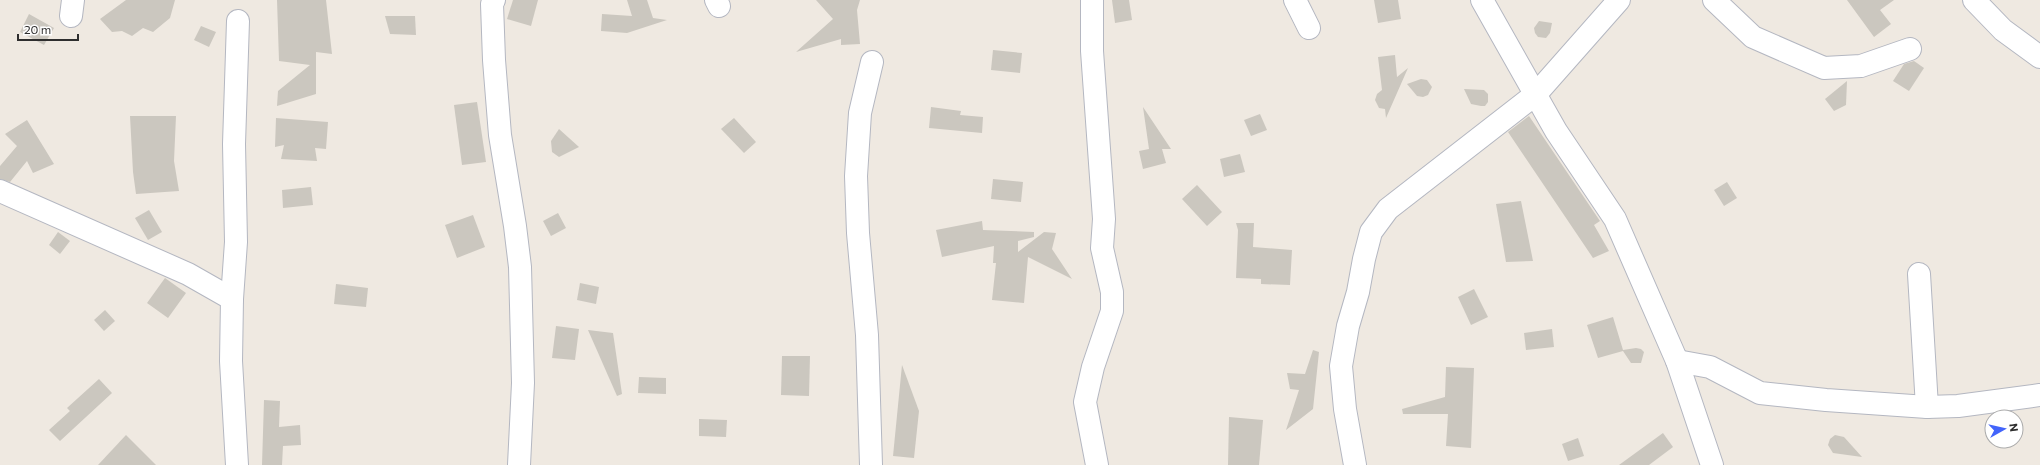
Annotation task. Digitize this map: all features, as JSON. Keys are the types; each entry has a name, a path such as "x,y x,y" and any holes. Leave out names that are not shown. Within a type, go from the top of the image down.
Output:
{"street":[{"path":"1092,0 1092,51 1104,219 1102,248 1112,292 1112,311 1093,367 1085,402 1097,465"},
{"path":"1295,0 1309,28"},
{"path":"1482,0 1556,131 1616,219 1677,361 1712,465"},
{"path":"1355,465 1345,409 1341,366 1348,326 1358,292 1371,232 1388,209 1536,94 1620,0"},
{"path":"1714,0 1753,37 1824,68 1861,66 1910,49"},
{"path":"1974,0 2003,30 2040,57"},
{"path":"491,1 500,134 520,267 523,383 519,465"},
{"path":"237,465 230,361 236,242 234,144 238,21"},
{"path":"871,465 867,335 858,234 856,176 860,113 872,62"},
{"path":"0,191 181,271 232,299"},
{"path":"1919,274 1927,407"},
{"path":"1677,361 1710,367 1760,393 1826,400 1927,407 1958,406 2040,395"}],"building":[{"path":"126,0 175,0 170,18 153,32 143,28 132,36 122,31 112,32 100,19"},
{"path":"277,0 326,0 332,54 316,52 316,94 277,106 278,91 310,65 279,61"},
{"path":"513,0 538,0 531,26 507,19"},
{"path":"627,0 647,0 653,18 667,20 627,33 601,31 602,14 632,16"},
{"path":"816,0 860,0 857,10 860,44 841,45 841,39 796,52 833,19"},
{"path":"1112,0 1129,0 1132,20 1115,23"},
{"path":"1374,0 1398,0 1401,19 1378,23"},
{"path":"1847,0 1894,0 1880,10 1891,24 1874,37"},
{"path":"29,14 54,28 44,45 20,32"},
{"path":"385,16 415,16 416,35 390,34"},
{"path":"1539,21 1552,23 1550,33 1546,38 1538,37 1535,33 1534,28"},
{"path":"201,26 216,32 209,47 194,40"},
{"path":"993,50 1022,53 1020,73 991,70"},
{"path":"1395,55 1397,77 1408,68 1386,118 1385,109 1379,108 1375,100 1377,94 1382,90 1378,57"},
{"path":"1914,61 1924,68 1909,91 1893,81 1904,64"},
{"path":"1421,79 1427,80 1432,87 1428,95 1423,97 1417,96 1407,84"},
{"path":"1847,81 1846,105 1834,111 1825,99"},
{"path":"1464,89 1484,90 1488,94 1488,102 1485,106 1471,104"},
{"path":"477,102 486,162 462,165 454,105"},
{"path":"931,107 961,111 960,115 983,117 982,133 929,128"},
{"path":"1143,107 1171,149 1162,149 1166,163 1143,169 1139,151 1149,149"},
{"path":"1260,114 1267,130 1251,136 1244,120"},
{"path":"130,116 176,116 174,161 179,191 136,194 133,172"},
{"path":"1529,116 1600,221 1594,225 1609,251 1593,258 1508,132"},
{"path":"276,118 328,122 326,149 315,148 317,161 281,159 284,145 275,147"},
{"path":"734,118 756,142 744,153 721,129"},
{"path":"27,120 54,164 33,173 27,161 10,182 0,179 0,166 17,146 5,134"},
{"path":"559,129 579,147 559,157 552,152 551,141"},
{"path":"1240,154 1245,172 1224,177 1220,159"},
{"path":"993,179 1023,182 1021,202 991,199"},
{"path":"1727,182 1737,198 1724,206 1714,190"},
{"path":"1197,185 1222,212 1207,226 1182,199"},
{"path":"311,187 313,205 283,208 282,190"},
{"path":"1521,201 1533,261 1506,262 1496,204"},
{"path":"149,210 162,232 148,240 135,218"},
{"path":"558,213 566,228 551,236 543,221"},
{"path":"473,215 485,247 457,258 445,225"},
{"path":"982,221 983,230 1034,232 1034,237 1018,241 1018,252 1044,232 1056,233 1052,249 1072,279 1028,257 1024,303 992,300 996,263 993,263 994,246 942,257 936,230"},
{"path":"1236,223 1254,223 1253,247 1292,250 1290,285 1261,284 1261,279 1236,278 1238,230"},
{"path":"58,232 70,241 60,254 49,245"},
{"path":"165,278 186,293 168,318 147,303"},
{"path":"580,283 599,287 596,304 577,300"},
{"path":"336,284 368,288 366,307 334,304"},
{"path":"1474,289 1488,317 1471,325 1458,297"},
{"path":"105,310 115,321 104,331 94,320"},
{"path":"1613,317 1623,350 1636,348 1641,349 1644,352 1641,363 1631,363 1623,351 1598,358 1587,325"},
{"path":"556,326 579,329 575,360 552,358"},
{"path":"1552,329 1554,347 1526,350 1524,333"},
{"path":"588,330 613,333 622,394 617,396"},
{"path":"1313,350 1319,352 1313,409 1286,430 1299,390 1290,389 1287,373 1305,374"},
{"path":"782,356 810,356 809,396 781,395"},
{"path":"902,365 919,411 914,458 893,456"},
{"path":"1446,367 1474,368 1471,448 1446,446 1448,414 1403,414 1402,409 1445,397"},
{"path":"639,377 666,378 666,394 638,393"},
{"path":"99,379 112,393 60,441 49,430 70,411 67,408"},
{"path":"264,400 280,401 279,427 300,425 301,445 283,446 282,465 262,465"},
{"path":"1229,417 1263,420 1259,465 1228,465"},
{"path":"699,419 727,420 726,437 699,436"},
{"path":"1663,433 1673,447 1649,465 1619,465"},
{"path":"126,435 156,465 98,465"},
{"path":"1835,435 1844,437 1862,457 1833,453 1828,445 1830,439"},
{"path":"1578,438 1584,456 1568,461 1562,444"}]}
